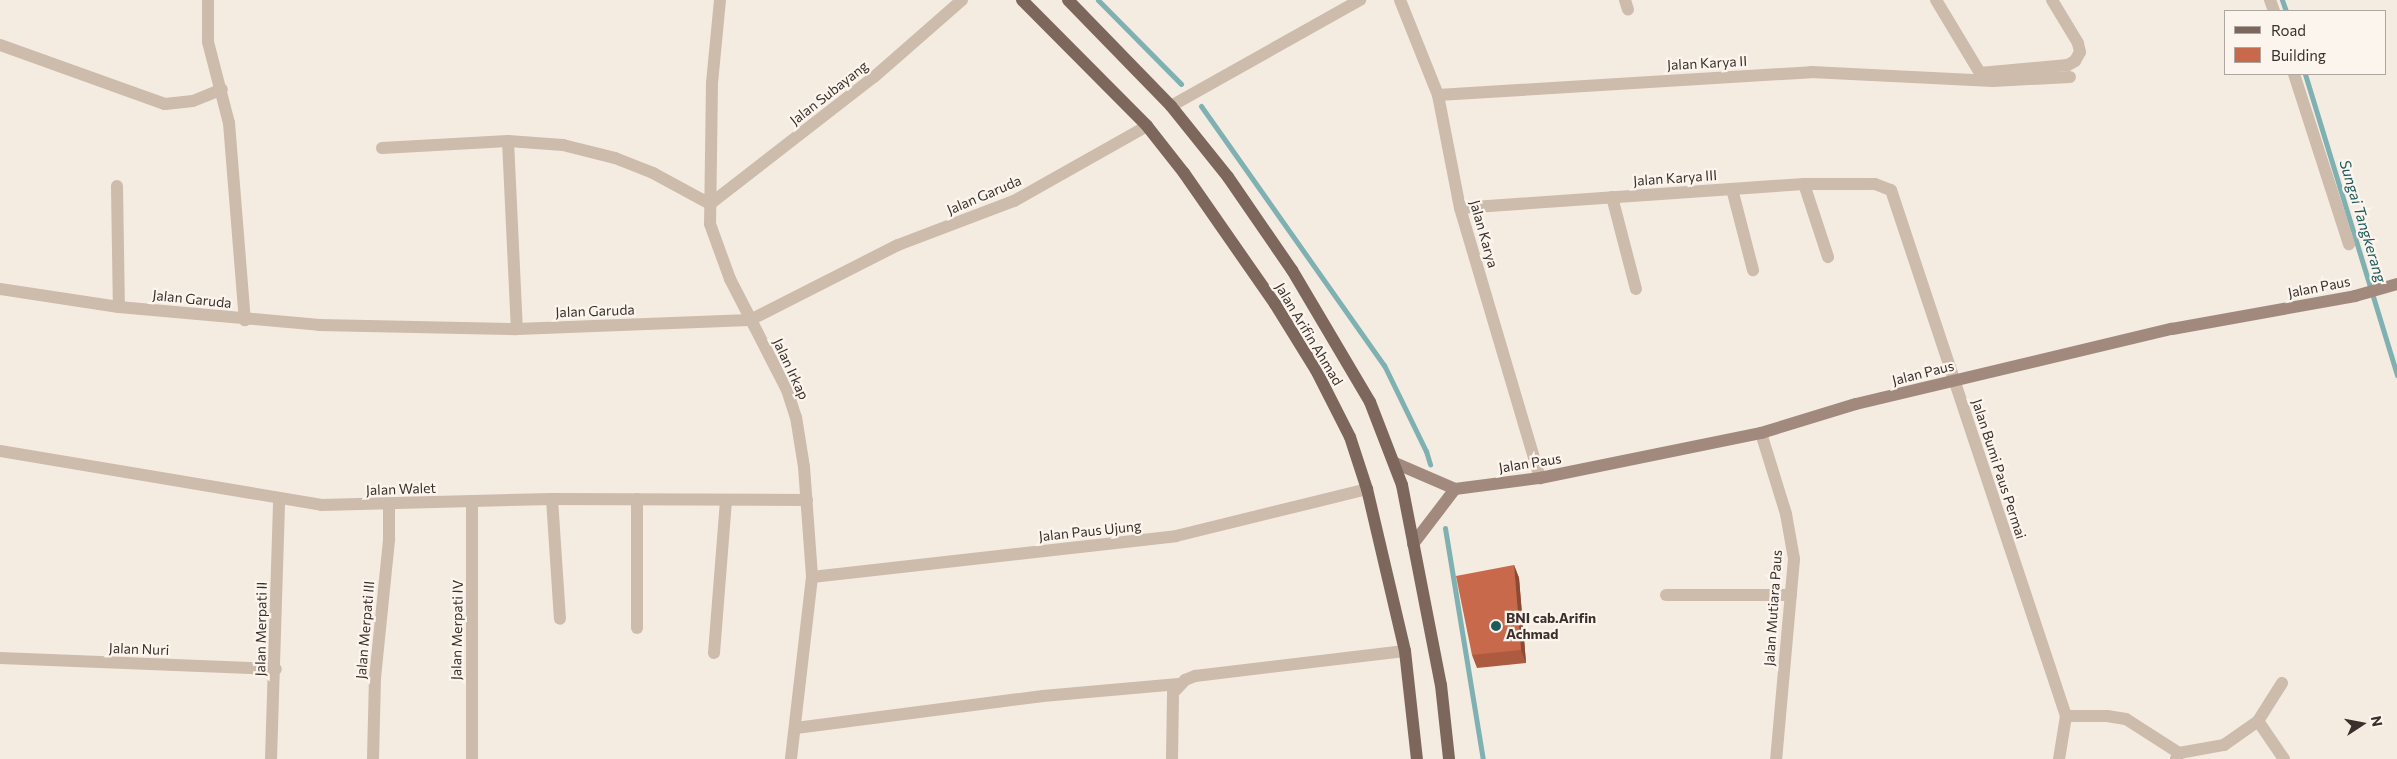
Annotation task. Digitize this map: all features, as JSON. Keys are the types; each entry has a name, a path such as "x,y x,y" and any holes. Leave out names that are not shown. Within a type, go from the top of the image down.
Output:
{"main road":[{"name":"Jalan Arifin Ahmad","path":"1022,0 1147,126 1228,232 1316,370 1350,437 1367,489 1405,652 1416,759"},
{"name":"Jalan Arifin Ahmad","path":"1068,0 1171,106 1228,177 1292,270 1370,402 1395,463 1413,544 1440,685 1449,759"},
{"name":"Jalan Paus","path":"1456,489 1540,478 1761,433 1856,404 1954,380 2172,329 2355,296 2396,284"},
{"path":"1395,463 1456,489 1413,544"}],"street":[{"path":"208,0 208,42 222,89 231,148 245,320"},
{"name":"Jalan Irkap","path":"720,0 712,82 710,204 713,237 750,320 787,390 796,417 807,500 812,577 791,759"},
{"name":"Jalan Subayang","path":"710,204 874,77 962,0"},
{"path":"1171,106 1360,0"},
{"name":"Jalan Karya","path":"1400,0 1438,95 1460,208 1540,478"},
{"path":"1936,0 1980,73 2068,65 2075,61 2080,52 2078,43 2052,0"},
{"path":"0,45 165,104 193,101 222,89"},
{"name":"Jalan Karya II","path":"1438,95 1812,72 1978,81 2070,77"},
{"path":"2294,75 2349,244"},
{"name":"Jalan Garuda","path":"0,289 118,307 245,320 318,325 517,329 750,320 898,246 1014,201 1147,126"},
{"path":"382,148 508,141 563,145 615,158 654,173 710,204"},
{"path":"508,141 517,329"},
{"path":"1804,184 1828,257"},
{"name":"Jalan Karya III","path":"1460,208 1804,184 1875,184 1891,190"},
{"path":"117,186 118,307"},
{"path":"1732,189 1753,270"},
{"name":"Jalan Bumi Paus Permai","path":"1891,190 2066,716 2059,759"},
{"path":"1612,198 1636,289"},
{"name":"Jalan Mutiara Paus","path":"1761,433 1793,542 1791,595 1776,759"},
{"name":"Jalan Walet","path":"0,451 279,499 346,506 552,499 726,502 807,500"},
{"name":"Jalan Paus Ujung","path":"812,577 1176,536 1367,489"},
{"name":"Jalan Merpati II","path":"271,759 276,669 279,499"},
{"path":"552,499 560,619"},
{"path":"637,499 637,628"},
{"name":"Jalan Merpati IV","path":"472,501 472,759"},
{"path":"714,653 726,502"},
{"name":"Jalan Merpati III","path":"373,759 375,678 389,539 389,504"},
{"path":"1666,595 1791,595"},
{"path":"796,728 1043,696 1178,684 1195,676 1405,652"},
{"name":"Jalan Nuri","path":"0,658 276,669"},
{"path":"2066,716 2107,716 2126,719 2178,756 2224,745 2258,722 2282,683"},
{"path":"1172,759 1173,693 1178,684"},
{"path":"2258,722 2284,759"}],"building":[{"name":"BNI cab.Arifin Achmad","path":"1514,565 1521,650 1472,655 1456,576"}],"waterway":[{"path":"1098,0 1181,84"},
{"name":"Sungai Tangkerang","path":"2282,0 2286,10"},
{"name":"Sungai Tangkerang","path":"2305,75 2397,375"},
{"path":"1201,106 1384,365 1426,451 1430,464"},
{"path":"1445,528 1483,759"}],"place":[{"name":"BNI cab.Arifin Achmad","path":"1496,626"}]}
